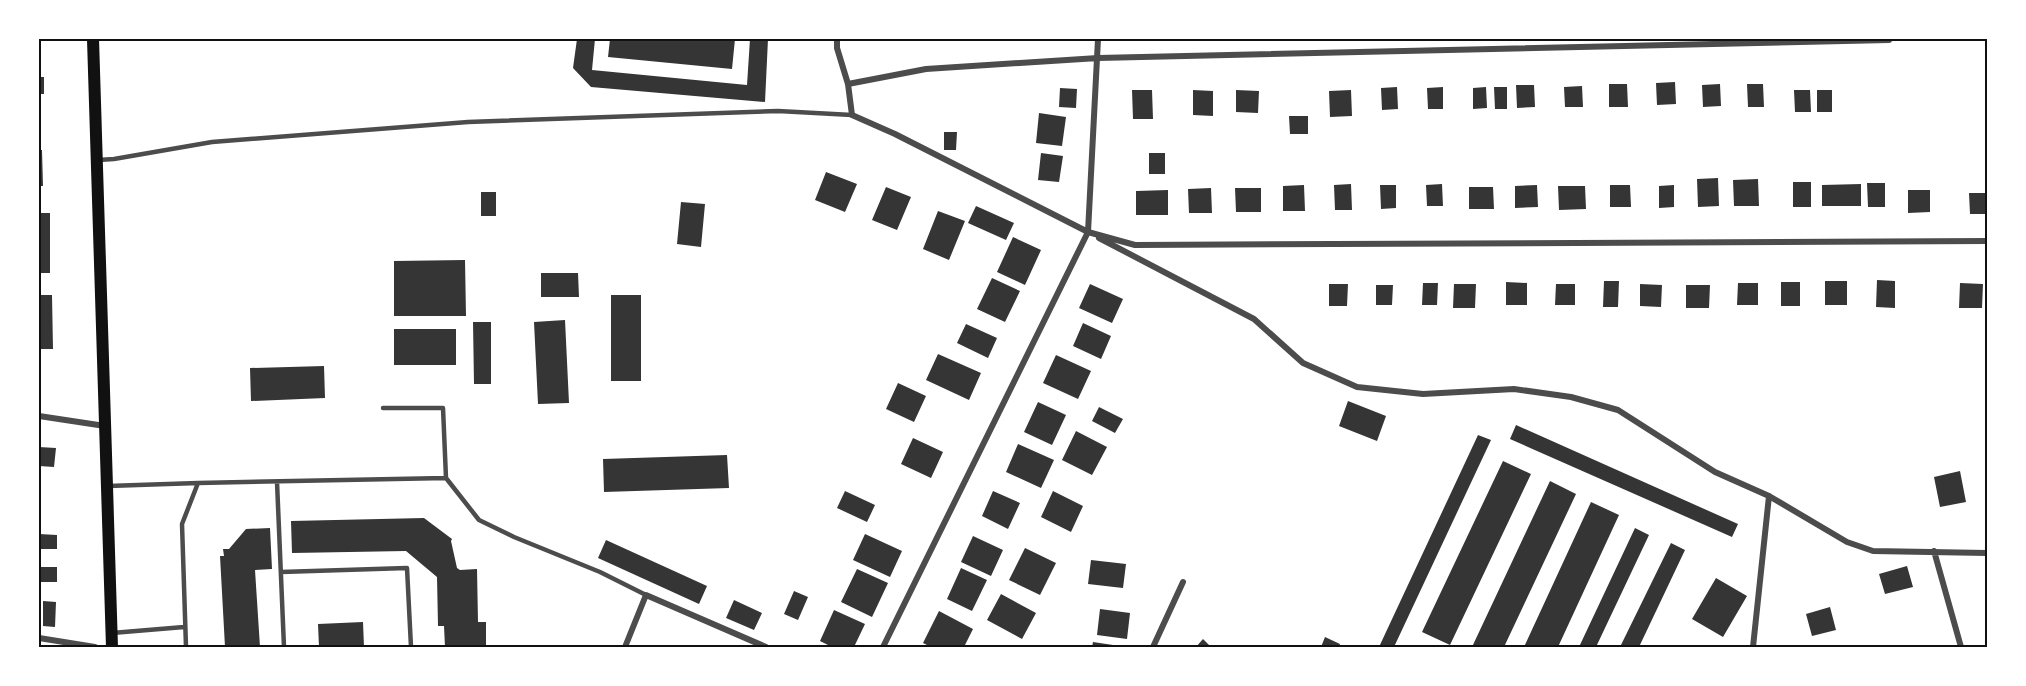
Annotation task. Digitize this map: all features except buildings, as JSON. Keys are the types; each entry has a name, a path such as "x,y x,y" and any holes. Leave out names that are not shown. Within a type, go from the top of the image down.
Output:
{"main road":[{"path":"93,39 112,647"}],"street":[{"path":"837,39 837,48 848,84 852,115 895,134 1088,232 1254,320 1303,363 1357,387 1423,394 1514,389 1570,397 1618,410 1714,472 1769,496 1846,542 1874,551 1987,553"},
{"path":"883,647 1088,232 1098,39"},
{"path":"1486,39 1486,49"},
{"path":"848,84 927,69 1098,58 1889,39"},
{"path":"1088,232 1135,245 1987,241"},
{"path":"39,416 105,426"},
{"path":"1753,647 1769,496"},
{"path":"1934,551 1961,647"},
{"path":"1153,647 1183,582"},
{"path":"626,647 646,595 766,647"},
{"path":"39,638 95,647"}],"lane":[{"path":"96,160 212,142 468,122 778,111 852,115"},
{"path":"383,408 443,408 446,478 479,520 600,572 646,595"},
{"path":"107,486 446,478"},
{"path":"277,482 284,647"},
{"path":"186,647 182,524 198,483"},
{"path":"281,572 407,568 411,647"},
{"path":"112,633 184,627"}]}
